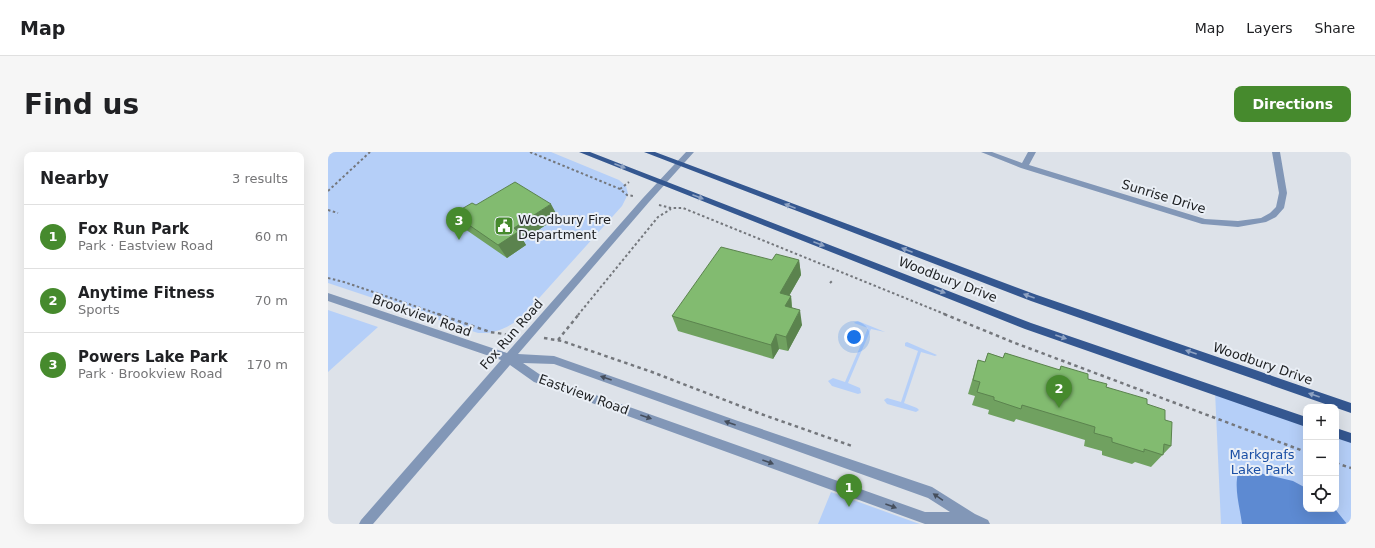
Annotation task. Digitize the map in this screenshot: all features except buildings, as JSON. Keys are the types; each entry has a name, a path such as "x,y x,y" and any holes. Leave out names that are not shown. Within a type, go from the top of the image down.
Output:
{"main road":[{"name":"Woodbury Drive","path":"583,152 1028,326 1303,421"},
{"name":"Woodbury Drive","path":"648,152 1034,298 1351,408"},
{"path":"1339,434 1351,438"}],"street":[{"name":"Fox Run Road","path":"365,524 661,182 690,152"},
{"name":"Sunrise Drive","path":"985,152 1024,166 1205,222 1229,225 1258,221 1273,216 1281,207 1283,198 1276,152"},
{"path":"1024,166 1032,152"},
{"name":"Brookview Road","path":"328,296 508,358"},
{"name":"Eastview Road","path":"508,358 538,379 925,518 971,519"},
{"name":"Eastview Road","path":"508,358 554,360 629,386 738,426 932,492 971,519 984,524"}],"path":[{"path":"328,191 370,152"},
{"path":"530,152 620,189 627,195"},
{"path":"852,446 748,409 652,372 558,340 658,217 671,208 683,208 1015,343 1303,451"},
{"path":"328,210 338,213"},
{"path":"328,278 487,331"},
{"path":"830,283 833,280"},
{"path":"1339,464 1351,468"}],"green space":[{"path":"328,152 551,152 619,180 626,186 628,194 622,206 523,316 502,329 478,333 328,283"},
{"path":"328,310 378,327 328,372"},
{"path":"858,321 885,332 871,329 848,383 860,388 861,393 858,394 832,386 828,381 833,378 845,382 868,328 854,323"},
{"path":"907,342 937,355 935,356 921,352 904,403 917,408 919,410 916,412 887,404 884,400 887,398 901,402 918,351 905,346 905,343"},
{"name":"Markgrafs Lake Park","path":"1215,391 1303,421 1303,512 1339,512 1339,434 1351,438 1351,524 1221,524"},
{"path":"831,492 914,522 920,524 818,524"}],"water":[{"path":"1246,470 1293,481 1303,486 1303,512 1337,512 1347,524 1242,524 1237,492 1238,473"}],"place":[{"name":"Woodbury Fire Department","path":"504,226"},
{"name":"Powers Lake Park","path":"459,240"},
{"name":"Anytime Fitness","path":"1059,408"},
{"name":"Fox Run Park","path":"849,507"}]}
